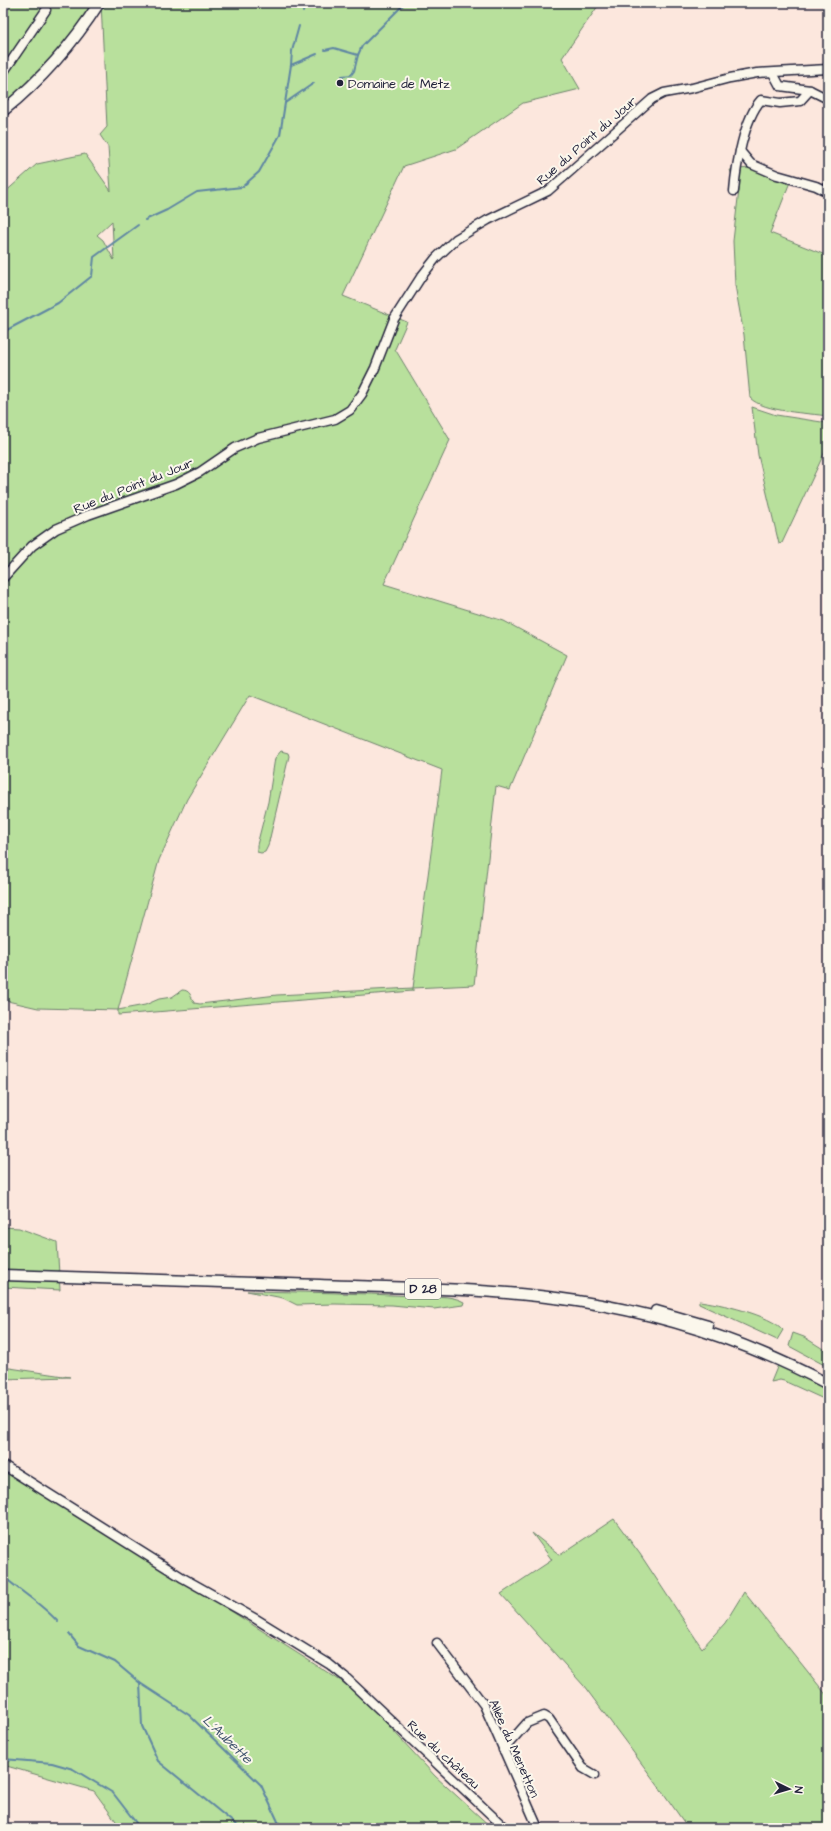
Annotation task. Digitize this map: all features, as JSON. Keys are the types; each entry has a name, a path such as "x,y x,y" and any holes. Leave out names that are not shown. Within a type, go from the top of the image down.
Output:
{"main road":[{"path":"3,111 45,74 78,33 99,3"},
{"name":"D 28","path":"3,1268 476,1284 563,1292 623,1302 678,1316 747,1340 828,1377"},
{"name":"D 28","path":"3,1275 466,1291 561,1299 629,1311 683,1325 761,1353 828,1384"}],"street":[{"path":"3,73 46,10"},
{"name":"Rue du Point du Jour","path":"3,578 32,546 56,529 88,515 176,484 200,472 235,448 258,438 335,419 350,410 362,394 375,368 394,319 405,300 436,258 456,240 488,220 548,191 652,99 664,93 692,88 730,78 828,69"},
{"path":"773,73 780,86 810,90 828,99"},
{"path":"734,191 740,151 755,107 761,100 780,103 800,101 810,90"},
{"path":"740,151 751,164 777,175 816,186 828,192"},
{"name":"Rue du château","path":"3,1465 183,1578 256,1619 329,1664 506,1828"},
{"name":"Allée du Menetton","path":"437,1643 484,1705 538,1828"},
{"path":"503,1750 527,1723 544,1716 549,1719 583,1768 595,1775"}],"green space":[{"path":"3,3 95,3 42,72 17,96 3,106"},
{"path":"101,3 600,3 562,58 580,89 523,103 456,149 404,166 343,296 407,322 395,349 450,440 384,584 504,621 567,655 510,790 496,786 474,985 413,988 442,770 250,695 187,799 159,860 118,1010 38,1008 3,1000 3,194 37,164 85,154 111,191 108,147 100,135 107,127","holes":["112,221 114,260 103,240 97,235"]},
{"path":"749,168 790,182 770,233 828,256 828,416 776,409 757,403 750,398 744,335 735,285 733,241 740,181 733,178 730,170"},
{"path":"752,407 776,415 828,423 828,445 782,543 779,544 758,455"},
{"path":"281,751 288,753 289,756 268,846 265,852 261,853 257,852 257,845 268,802 275,758"},
{"path":"413,988 413,991 118,1015 118,1010 145,1005 159,999 172,997 182,990 189,992 194,1003 200,1004 277,995"},
{"path":"3,1227 19,1228 57,1242 60,1290 3,1287"},
{"path":"247,1291 439,1296 459,1299 464,1302 463,1305 434,1309 392,1305 297,1305 283,1298"},
{"path":"699,1301 731,1307 756,1315 767,1319 783,1330 777,1340 699,1304"},
{"path":"793,1333 804,1337 828,1352 828,1367 789,1346"},
{"path":"778,1365 828,1390 828,1401 784,1381 780,1380 771,1382"},
{"path":"3,1367 70,1377 3,1379"},
{"path":"3,1466 341,1681 366,1701 435,1776 492,1828 121,1828 94,1791 3,1765"},
{"path":"614,1519 640,1554 702,1648 725,1623 744,1592 828,1697 828,1828 688,1828 584,1686 501,1594 552,1560 532,1533 560,1555"}],"waterway":[{"path":"303,12 305,3"},
{"path":"325,50 334,48 358,55 362,46 405,3"},
{"path":"291,65 292,51 299,26"},
{"path":"145,220 167,210 197,192 242,187 259,172 280,135 291,65 317,54"},
{"path":"342,76 351,75 354,71 358,55"},
{"path":"285,103 314,83"},
{"path":"3,332 58,303 92,276 94,257 138,225"},
{"name":"L'Aubette","path":"3,1576 45,1609 58,1622"},
{"name":"L'Aubette","path":"69,1634 79,1646 115,1662 140,1683 189,1715 261,1785 281,1828"},
{"name":"L'Aubette","path":"140,1683 142,1726 158,1761 240,1828"},
{"name":"L'Aubette","path":"3,1759 52,1763 73,1769 113,1793 140,1828"}],"place":[{"name":"Domaine de Metz","path":"340,83"}]}
